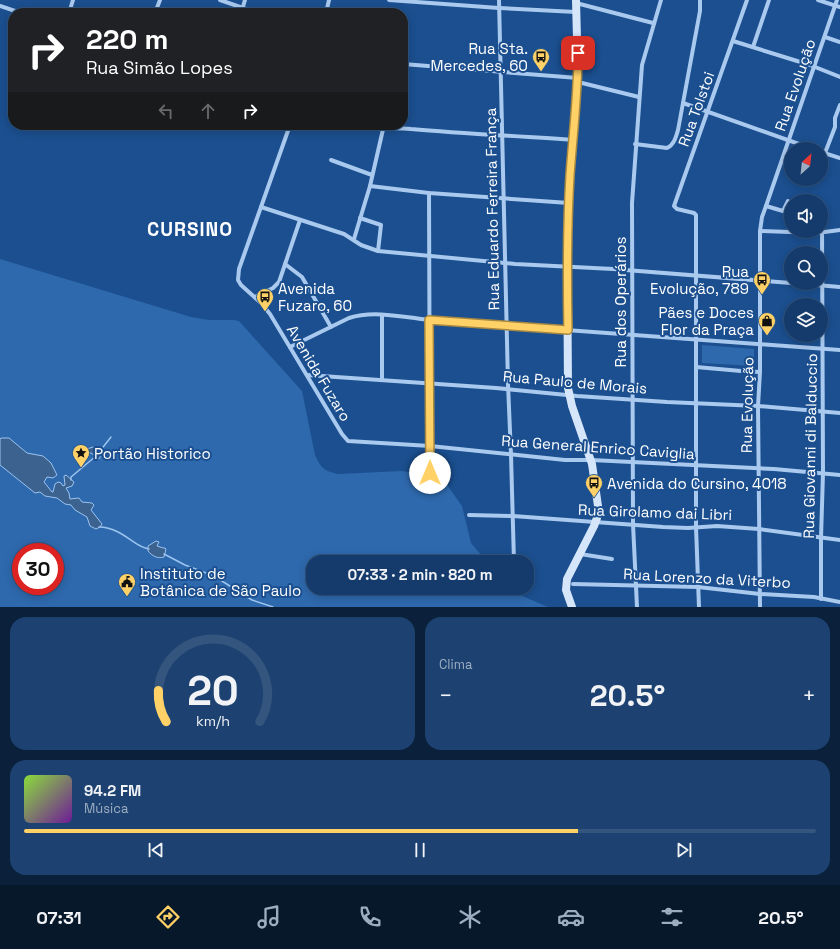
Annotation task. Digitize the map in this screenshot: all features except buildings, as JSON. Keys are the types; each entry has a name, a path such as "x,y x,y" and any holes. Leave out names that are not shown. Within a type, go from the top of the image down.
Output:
{"main road":[{"path":"572,607 566,594 566,583 571,568 580,554 596,522 598,498 591,460 569,395 567,247 578,80 576,5"}],"street":[{"path":"220,0 243,8 245,0"},
{"path":"389,0 499,8 576,5 653,23"},
{"name":"Rua Eduardo Ferreira França","path":"499,0 508,389 514,555"},
{"name":"Rua dos Operários","path":"637,607 633,524 632,203 635,144 642,65 653,23 661,0"},
{"path":"635,144 662,148 670,146 675,139 678,130 700,11 700,0"},
{"name":"Rua Tolstoi","path":"696,276 696,215 694,213 677,209 674,206 747,0"},
{"path":"753,47 769,0"},
{"path":"818,0 838,7"},
{"name":"Rua Evolução","path":"760,607 758,406 760,372 760,231 762,217 814,67 838,7 837,0"},
{"path":"825,37 840,42"},
{"path":"733,41 840,77"},
{"path":"408,64 500,71 578,80 639,97"},
{"path":"683,103 792,142"},
{"path":"827,142 835,127 835,118 840,105"},
{"path":"408,128 573,140"},
{"path":"288,130 261,207 344,234 366,248 378,251 505,263 568,266 784,282"},
{"path":"354,239 370,186 383,130"},
{"path":"828,154 840,158"},
{"path":"331,160 372,175"},
{"path":"370,186 429,193 569,203"},
{"path":"429,193 430,473"},
{"path":"766,206 783,212 784,210"},
{"name":"Avenida Fuzaro","path":"261,207 238,276 238,280 241,285 255,297 270,314 344,438 348,441 354,441"},
{"path":"360,218 380,225 378,251"},
{"path":"255,297 273,288 279,282 300,220"},
{"path":"828,231 840,230"},
{"path":"760,231 784,231"},
{"path":"285,264 302,277 331,327"},
{"path":"696,276 696,527 699,607"},
{"path":"828,286 840,287"},
{"path":"290,347 358,315 371,314 429,320 840,350"},
{"path":"382,315 382,380"},
{"name":"Rua Giovanni di Balduccio","path":"821,599 823,342"},
{"path":"696,367 741,372 760,372"},
{"name":"Rua Paulo de Morais","path":"307,375 430,383 633,400 758,406 840,413"},
{"name":"Rua General Enrico Caviglia","path":"354,441 481,450 511,455 565,460 633,462 840,475"},
{"name":"Rua Girolamo dai Libri","path":"468,515 513,516 663,527 696,527 709,525 840,540"},
{"path":"580,554 612,559"},
{"name":"Rua Lorenzo da Viterbo","path":"573,584 698,587 760,594 810,596 840,602"}],"shaded area":[{"path":"0,259 191,317 209,320 239,321 302,391 315,455 319,463 324,468 329,472 338,474 402,471 434,476 445,482 462,506 471,543 481,555 306,555 306,595 520,595 548,607 0,607"},
{"path":"702,345 754,349 754,366 702,363"},
{"path":"1,438 9,438 27,453 43,456 51,463 57,475 53,478 47,477 44,482 52,492 55,484 58,482 63,486 65,485 64,476 66,475 74,482 72,486 66,488 70,499 79,498 82,502 92,503 94,505 91,510 102,524 100,527 96,529 90,526 87,517 75,510 71,505 65,504 57,498 45,496 40,492 35,493 0,465"},
{"path":"93,447 101,450 100,458 98,459 87,451 87,449"},
{"path":"156,541 159,542 157,546 166,549 164,557 155,557 148,551 148,546"}],"waterway":[{"path":"100,451 111,437"},
{"path":"71,480 71,477 96,456"},
{"path":"99,527 116,531 141,547 149,549"},
{"path":"164,554 185,565 214,576 252,600 273,607"}],"place":[{"name":"Rua Sta. Mercedes, 60","path":"541,72"},
{"name":"Rua Evolução, 789","path":"762,295"},
{"name":"Avenida Fuzaro, 60","path":"265,312"},
{"name":"Pães e Doces Flor da Praça","path":"767,336"},
{"name":"Portão Historico","path":"81,468"},
{"name":"Avenida do Cursino, 4018","path":"594,498"},
{"name":"Instituto de Botânica de São Paulo","path":"127,597"}],"district":[{"name":"CURSINO","path":"190,229"}],"route":[{"path":"430,473 429,320 568,330 567,238 570,174 578,82 578,53"}]}
